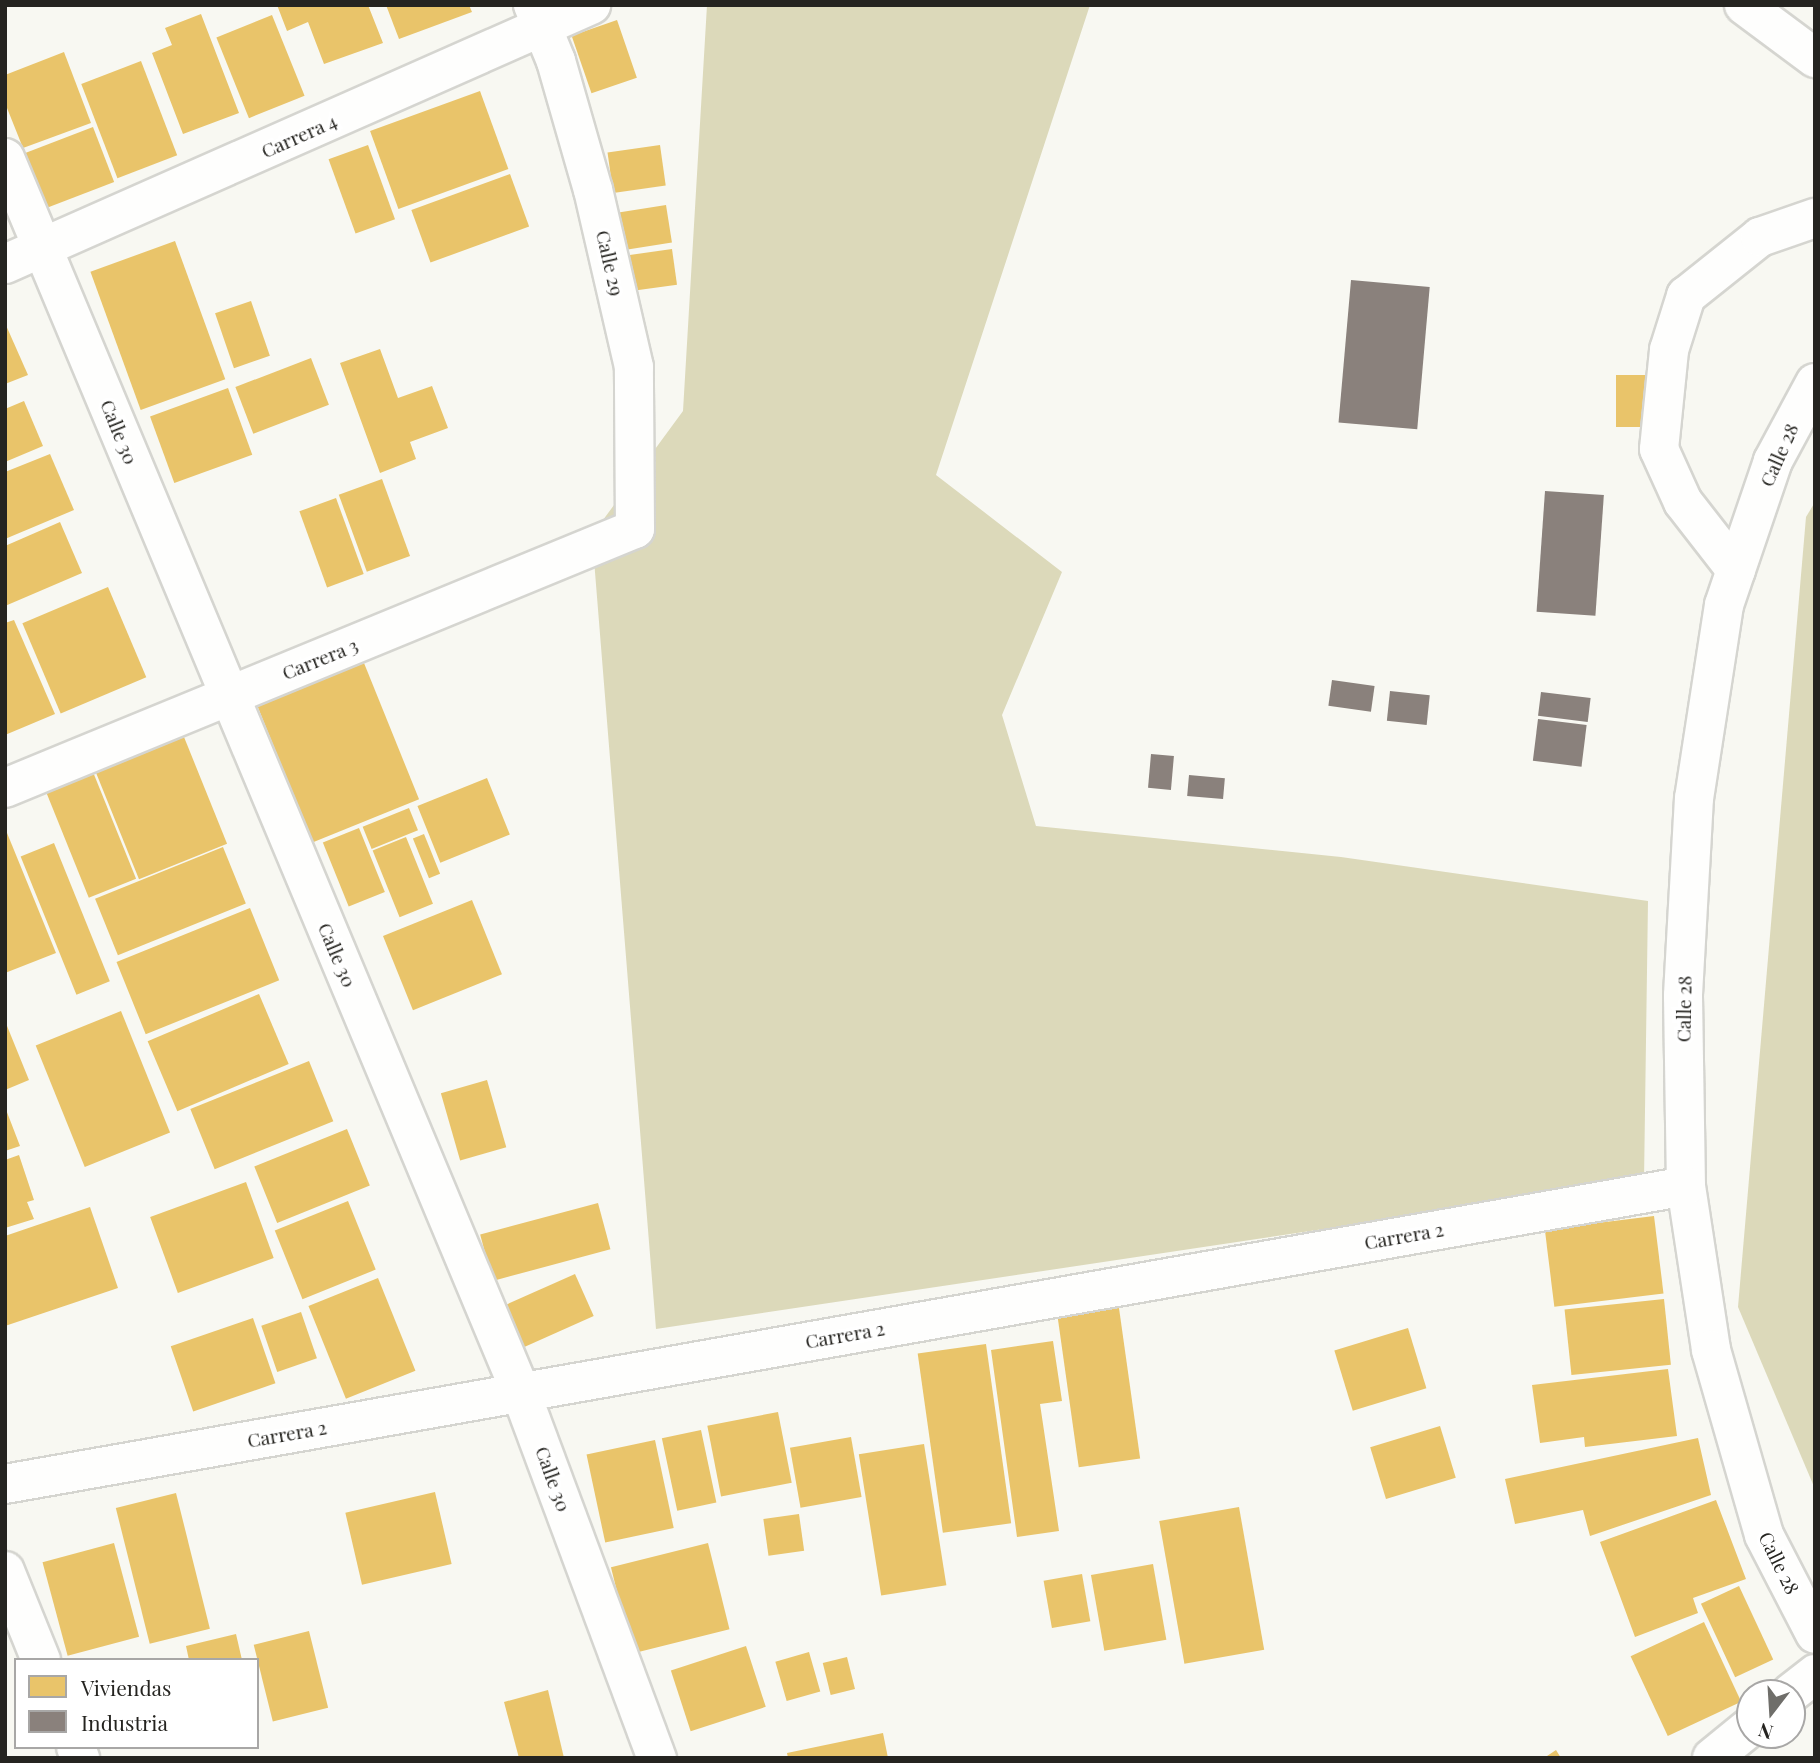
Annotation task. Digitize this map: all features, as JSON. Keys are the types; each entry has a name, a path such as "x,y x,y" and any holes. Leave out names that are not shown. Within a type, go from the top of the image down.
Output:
{"street":[{"name":"Carrera 4","path":"5,264 538,17 591,5"},
{"path":"1744,5 1815,58"},
{"name":"Calle 29","path":"538,17 593,190 634,367 635,529"},
{"name":"Calle 30","path":"5,158 521,1393 657,1758"},
{"path":"1736,570 1683,502 1658,449 1669,350 1686,296 1760,237 1815,218"},
{"name":"Calle 28","path":"1815,383 1773,461 1724,605 1694,798 1683,996 1686,1186 1711,1350 1763,1535 1815,1634"},
{"name":"Carrera 3","path":"5,788 635,529"},
{"name":"Carrera 2","path":"5,1484 1686,1186"},
{"path":"5,1571 40,1658"},
{"path":"1712,1758 1736,1738"}],"shaded area":[{"path":"707,5 1090,5 936,475 1062,572 1002,715 1036,826 1341,857 1648,901 1644,1181 656,1329 592,535 683,411"},
{"path":"1815,502 1815,1489 1738,1307 1806,517"}],"building: Viviendas":[{"path":"277,5 368,5 383,43 324,64 308,22 287,31"},
{"path":"386,5 469,5 472,12 399,39"},
{"path":"201,14 239,113 183,134 152,53 172,45 165,28"},
{"path":"272,15 305,96 249,118 216,37"},
{"path":"617,20 637,78 591,93 572,36"},
{"path":"64,52 91,123 23,148 5,103 5,75"},
{"path":"141,61 177,155 117,178 81,84"},
{"path":"480,91 508,169 398,209 370,131"},
{"path":"93,127 114,182 43,209 22,154"},
{"path":"368,145 395,219 356,234 329,159"},
{"path":"660,145 666,186 613,193 608,152"},
{"path":"510,174 529,227 430,263 411,210"},
{"path":"666,205 672,243 617,251 611,214"},
{"path":"175,241 225,379 141,410 90,272"},
{"path":"672,249 677,285 629,291 624,256"},
{"path":"251,301 270,356 234,368 215,313"},
{"path":"5,323 28,375 5,384"},
{"path":"380,349 398,398 432,386 448,428 410,442 416,459 380,473 340,363"},
{"path":"311,358 329,405 253,434 235,387"},
{"path":"1616,375 1648,375 1648,427 1616,427"},
{"path":"228,388 252,455 174,483 150,416"},
{"path":"24,401 43,446 5,462 5,409"},
{"path":"50,454 74,510 5,539 5,472"},
{"path":"382,479 410,556 367,572 339,495"},
{"path":"336,498 364,574 327,587 299,511"},
{"path":"60,522 82,573 5,606 5,546"},
{"path":"108,587 146,677 61,714 22,623"},
{"path":"14,620 55,714 5,735 5,623"},
{"path":"364,663 419,799 312,842 257,706"},
{"path":"184,737 227,844 139,879 96,773"},
{"path":"93,772 136,879 89,898 46,791"},
{"path":"487,778 510,835 440,863 417,806"},
{"path":"409,808 418,830 372,849 363,827"},
{"path":"5,828 56,953 5,973"},
{"path":"359,828 385,892 349,907 323,843"},
{"path":"424,834 440,874 429,878 413,838"},
{"path":"406,837 433,904 400,917 373,850"},
{"path":"54,843 110,981 76,995 21,856"},
{"path":"223,847 246,904 118,955 95,899"},
{"path":"472,900 502,974 413,1010 383,936"},
{"path":"250,908 279,980 146,1034 116,962"},
{"path":"259,994 289,1064 177,1111 148,1041"},
{"path":"121,1011 170,1132 85,1167 36,1045"},
{"path":"5,1021 29,1080 5,1090"},
{"path":"309,1061 333,1121 215,1169 190,1109"},
{"path":"487,1080 506,1147 460,1161 441,1093"},
{"path":"5,1107 20,1146 5,1151"},
{"path":"347,1129 370,1186 277,1223 254,1166"},
{"path":"19,1155 34,1200 27,1202 34,1219 5,1228 5,1160"},
{"path":"246,1182 274,1258 178,1293 150,1217"},
{"path":"348,1201 376,1270 302,1299 275,1231"},
{"path":"598,1203 610,1249 493,1281 480,1235"},
{"path":"90,1207 118,1288 5,1326 5,1236"},
{"path":"1654,1216 1664,1293 1554,1307 1545,1229"},
{"path":"575,1274 594,1316 522,1348 503,1306"},
{"path":"378,1278 415,1371 346,1399 308,1306"},
{"path":"1664,1299 1671,1365 1571,1375 1565,1309"},
{"path":"1119,1308 1140,1459 1079,1467 1058,1317"},
{"path":"301,1312 317,1358 277,1372 261,1326"},
{"path":"253,1318 275,1383 193,1412 171,1346"},
{"path":"1408,1328 1426,1388 1353,1411 1334,1351"},
{"path":"1053,1341 1062,1401 1040,1404 1059,1531 1017,1537 991,1350"},
{"path":"986,1344 1011,1523 943,1533 918,1354"},
{"path":"1668,1369 1677,1436 1585,1447 1584,1437 1540,1443 1532,1385"},
{"path":"778,1412 792,1483 721,1496 707,1426"},
{"path":"1440,1426 1456,1478 1386,1499 1370,1447"},
{"path":"701,1430 716,1502 677,1511 662,1438"},
{"path":"851,1437 862,1497 801,1508 790,1448"},
{"path":"1698,1438 1711,1495 1590,1536 1583,1510 1515,1524 1505,1479"},
{"path":"655,1440 674,1528 605,1543 587,1455"},
{"path":"924,1444 946,1585 881,1596 859,1454"},
{"path":"435,1492 452,1564 362,1585 345,1513"},
{"path":"176,1493 210,1629 150,1644 116,1508"},
{"path":"1716,1500 1746,1579 1693,1598 1698,1613 1635,1637 1600,1542"},
{"path":"1239,1507 1264,1650 1184,1664 1159,1521"},
{"path":"799,1514 804,1551 768,1556 763,1519"},
{"path":"114,1543 139,1637 68,1656 43,1562"},
{"path":"708,1543 730,1629 633,1654 611,1567"},
{"path":"1153,1564 1166,1640 1104,1651 1091,1575"},
{"path":"1082,1574 1090,1621 1052,1628 1044,1581"},
{"path":"1739,1586 1773,1659 1735,1677 1701,1604"},
{"path":"1704,1622 1736,1691 1736,1704 1668,1736 1631,1656"},
{"path":"309,1631 328,1708 273,1721 254,1645"},
{"path":"236,1634 242,1658 189,1658 186,1646"},
{"path":"746,1646 766,1707 691,1731 671,1670"},
{"path":"809,1652 820,1691 787,1701 775,1662"},
{"path":"847,1657 855,1689 831,1695 823,1663"},
{"path":"548,1690 564,1758 519,1758 504,1702"},
{"path":"883,1733 888,1758 788,1758 787,1753"},
{"path":"1556,1750 1561,1758 1544,1758"}],"building: Industria":[{"path":"1351,280 1430,287 1417,429 1339,422"},
{"path":"1545,491 1604,495 1595,616 1537,612"},
{"path":"1332,680 1375,686 1371,712 1328,706"},
{"path":"1390,691 1430,695 1427,725 1387,721"},
{"path":"1541,692 1591,698 1588,722 1538,716"},
{"path":"1538,719 1587,725 1582,767 1533,761"},
{"path":"1151,754 1174,756 1171,790 1148,788"},
{"path":"1189,775 1225,778 1223,799 1187,796"}]}
